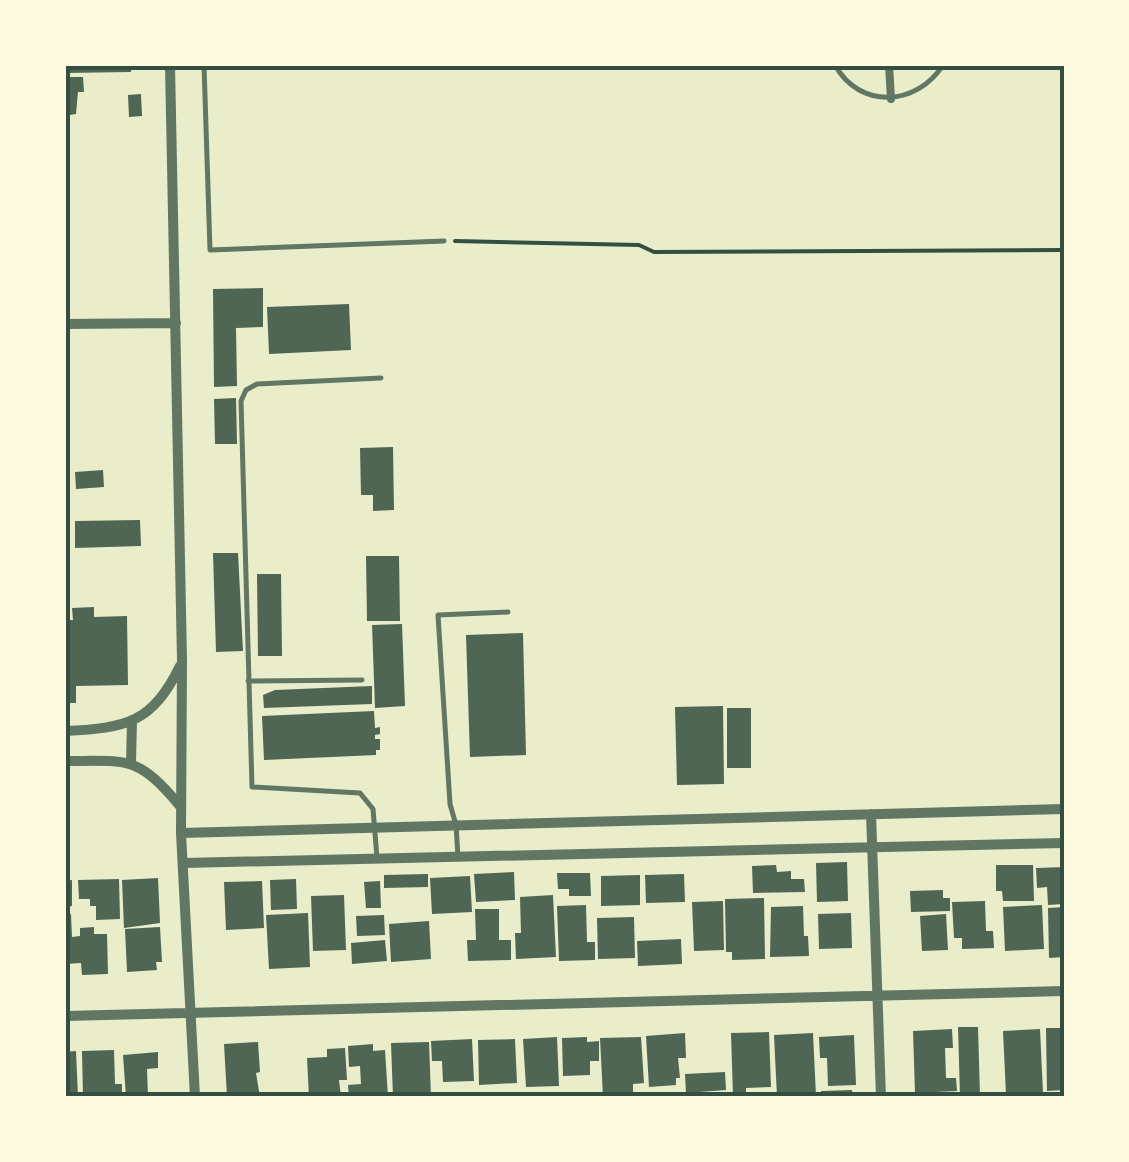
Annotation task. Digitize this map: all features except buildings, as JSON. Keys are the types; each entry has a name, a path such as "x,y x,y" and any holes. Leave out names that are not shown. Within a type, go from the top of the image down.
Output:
{"street":[{"path":"170,65 182,660 181,833 195,1097"},
{"path":"889,65 891,98"},
{"path":"65,324 176,323"},
{"path":"65,731 95,730 152,711 165,695 182,660"},
{"path":"130,762 132,720"},
{"path":"65,761 130,762 147,770 181,807"},
{"path":"181,833 1064,809"},
{"path":"871,814 881,1097"},
{"path":"184,863 1064,843"},
{"path":"65,1016 1064,991"}],"lane":[{"path":"204,65 210,250 444,241"},
{"path":"836,65 861,92 891,98 920,90 943,65"},
{"path":"377,858 374,810 360,793 252,788 240,402 246,390 257,384 381,378"},
{"path":"458,857 450,804 438,615 508,612"},
{"path":"248,681 362,680"}],"path":[{"path":"444,241 639,245 654,252 1064,250"}]}
